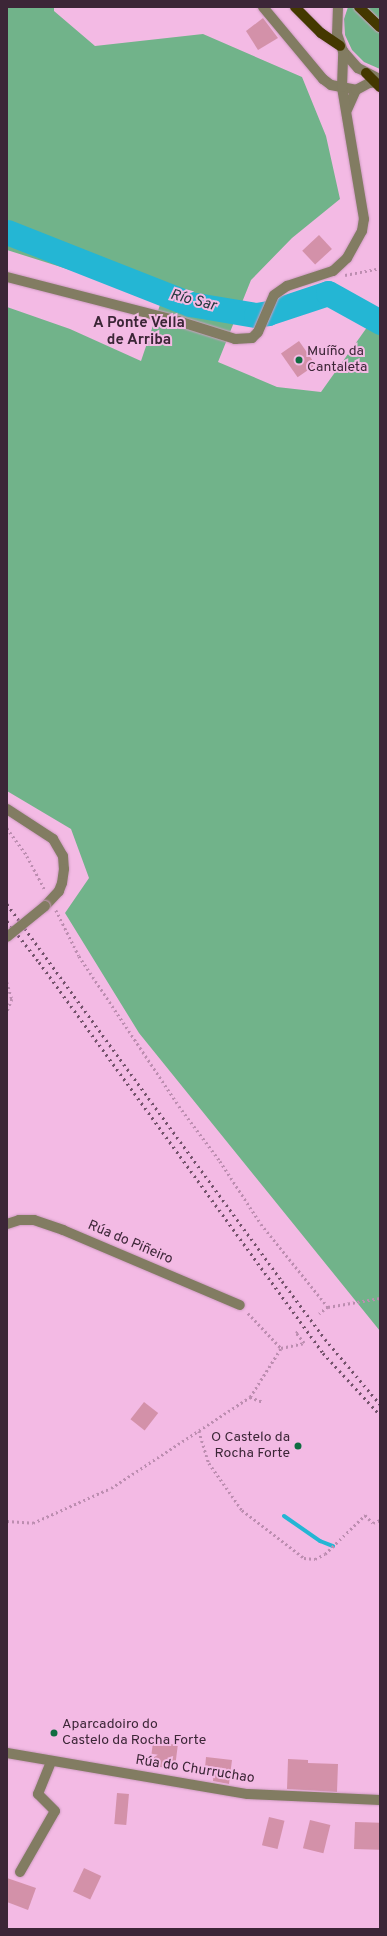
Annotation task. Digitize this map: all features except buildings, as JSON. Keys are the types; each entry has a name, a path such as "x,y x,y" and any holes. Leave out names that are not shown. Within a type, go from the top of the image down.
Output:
{"main road":[{"path":"295,7 321,33 342,49"},
{"path":"359,7 380,27"},
{"path":"366,73 379,82"}],"street":[{"path":"263,7 323,79 331,85 356,90 379,82"},
{"path":"7,277 163,317 235,339 252,338 258,332 269,301 287,286 333,271 358,241 364,219 342,88 342,49 336,22 338,7"},
{"path":"342,49 351,62 366,73"},
{"path":"347,114 356,90"},
{"path":"7,808 53,839 63,856 64,869 62,883 48,904 7,937"},
{"name":"Rúa do Piñeiro","path":"7,1224 19,1220 34,1220 63,1230 240,1305"},
{"name":"Rúa do Churruchao","path":"7,1753 248,1794 380,1800"},
{"path":"20,1872 55,1811 38,1794 51,1761"}],"path":[{"path":"333,271 353,275 380,268"},
{"path":"7,828 27,856 48,904 79,956 178,1106 220,1161 261,1224 328,1307"},
{"path":"7,982 12,999 7,1012"},
{"path":"319,1314 328,1307 380,1298"},
{"path":"240,1305 281,1348"},
{"path":"7,1521 32,1523 111,1488 250,1397 281,1348 304,1343 296,1333 298,1331"},
{"path":"250,1397 263,1402"},
{"path":"199,1430 209,1463 242,1510 304,1558 315,1559 324,1554 328,1548 366,1515 373,1522 380,1520"}],"green space":[{"path":"7,7 54,7 54,11 95,46 203,34 302,77 326,136 340,199 292,238 251,280 218,362 277,387 321,392 380,309 380,1331 139,1033 65,913 89,878 71,829 7,791 7,307 70,329 141,361 162,299 7,250"},
{"path":"348,7 380,7 380,69 364,62 352,50 345,35 344,19"}],"waterway":[{"name":"Río Sar","path":"7,232 190,304 256,315 268,313 328,293 380,322"},
{"path":"284,1516 320,1541 333,1546"}],"railway":[{"path":"7,904 325,1339 380,1404"},
{"path":"7,921 39,962 323,1353 380,1415"}],"place":[{"name":"Muíño da Cantaleta","path":"299,360"},
{"name":"O Castelo da Rocha Forte","path":"298,1446"},
{"name":"Aparcadoiro do Castelo da Rocha Forte","path":"54,1733"}],"district":[{"name":"A Ponte Vella de Arriba","path":"139,332"}]}
